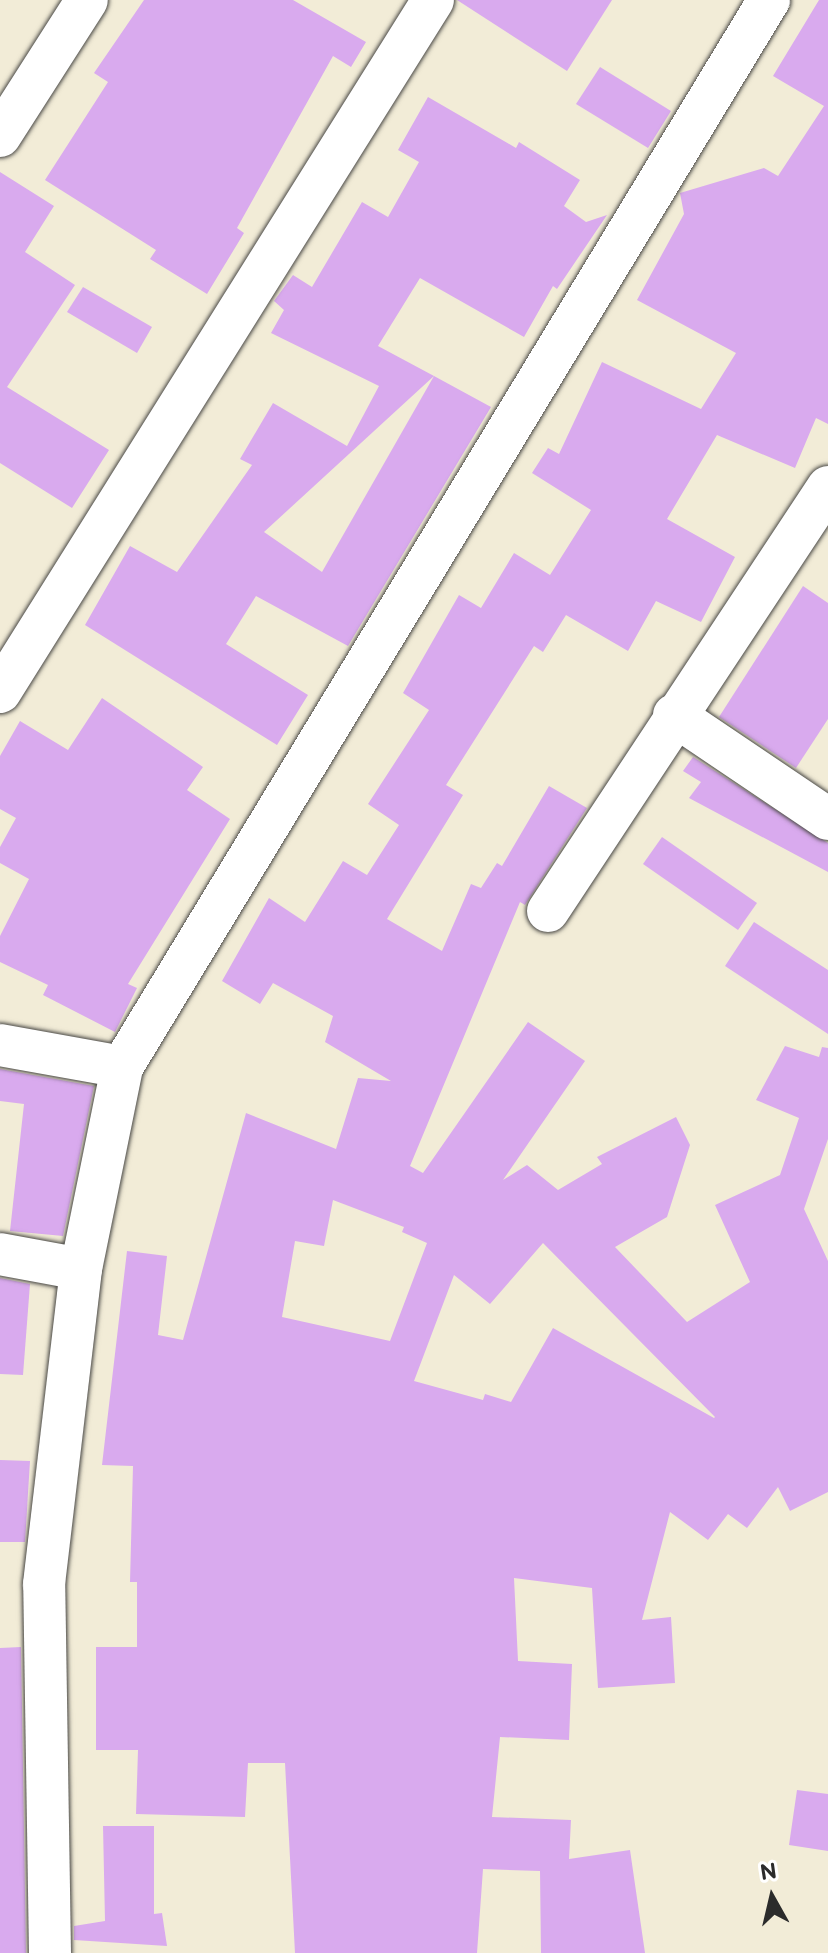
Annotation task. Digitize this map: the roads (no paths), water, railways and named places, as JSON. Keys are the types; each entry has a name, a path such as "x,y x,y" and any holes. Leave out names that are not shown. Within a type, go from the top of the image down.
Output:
{"street":[{"path":"0,136 87,0"},
{"path":"0,692 433,0"},
{"path":"50,1953 44,1584 81,1269 122,1067 769,0"},
{"path":"548,911 674,715 828,487"},
{"path":"674,715 828,819"},
{"path":"0,1045 122,1067"},
{"path":"0,1254 81,1269"}]}
